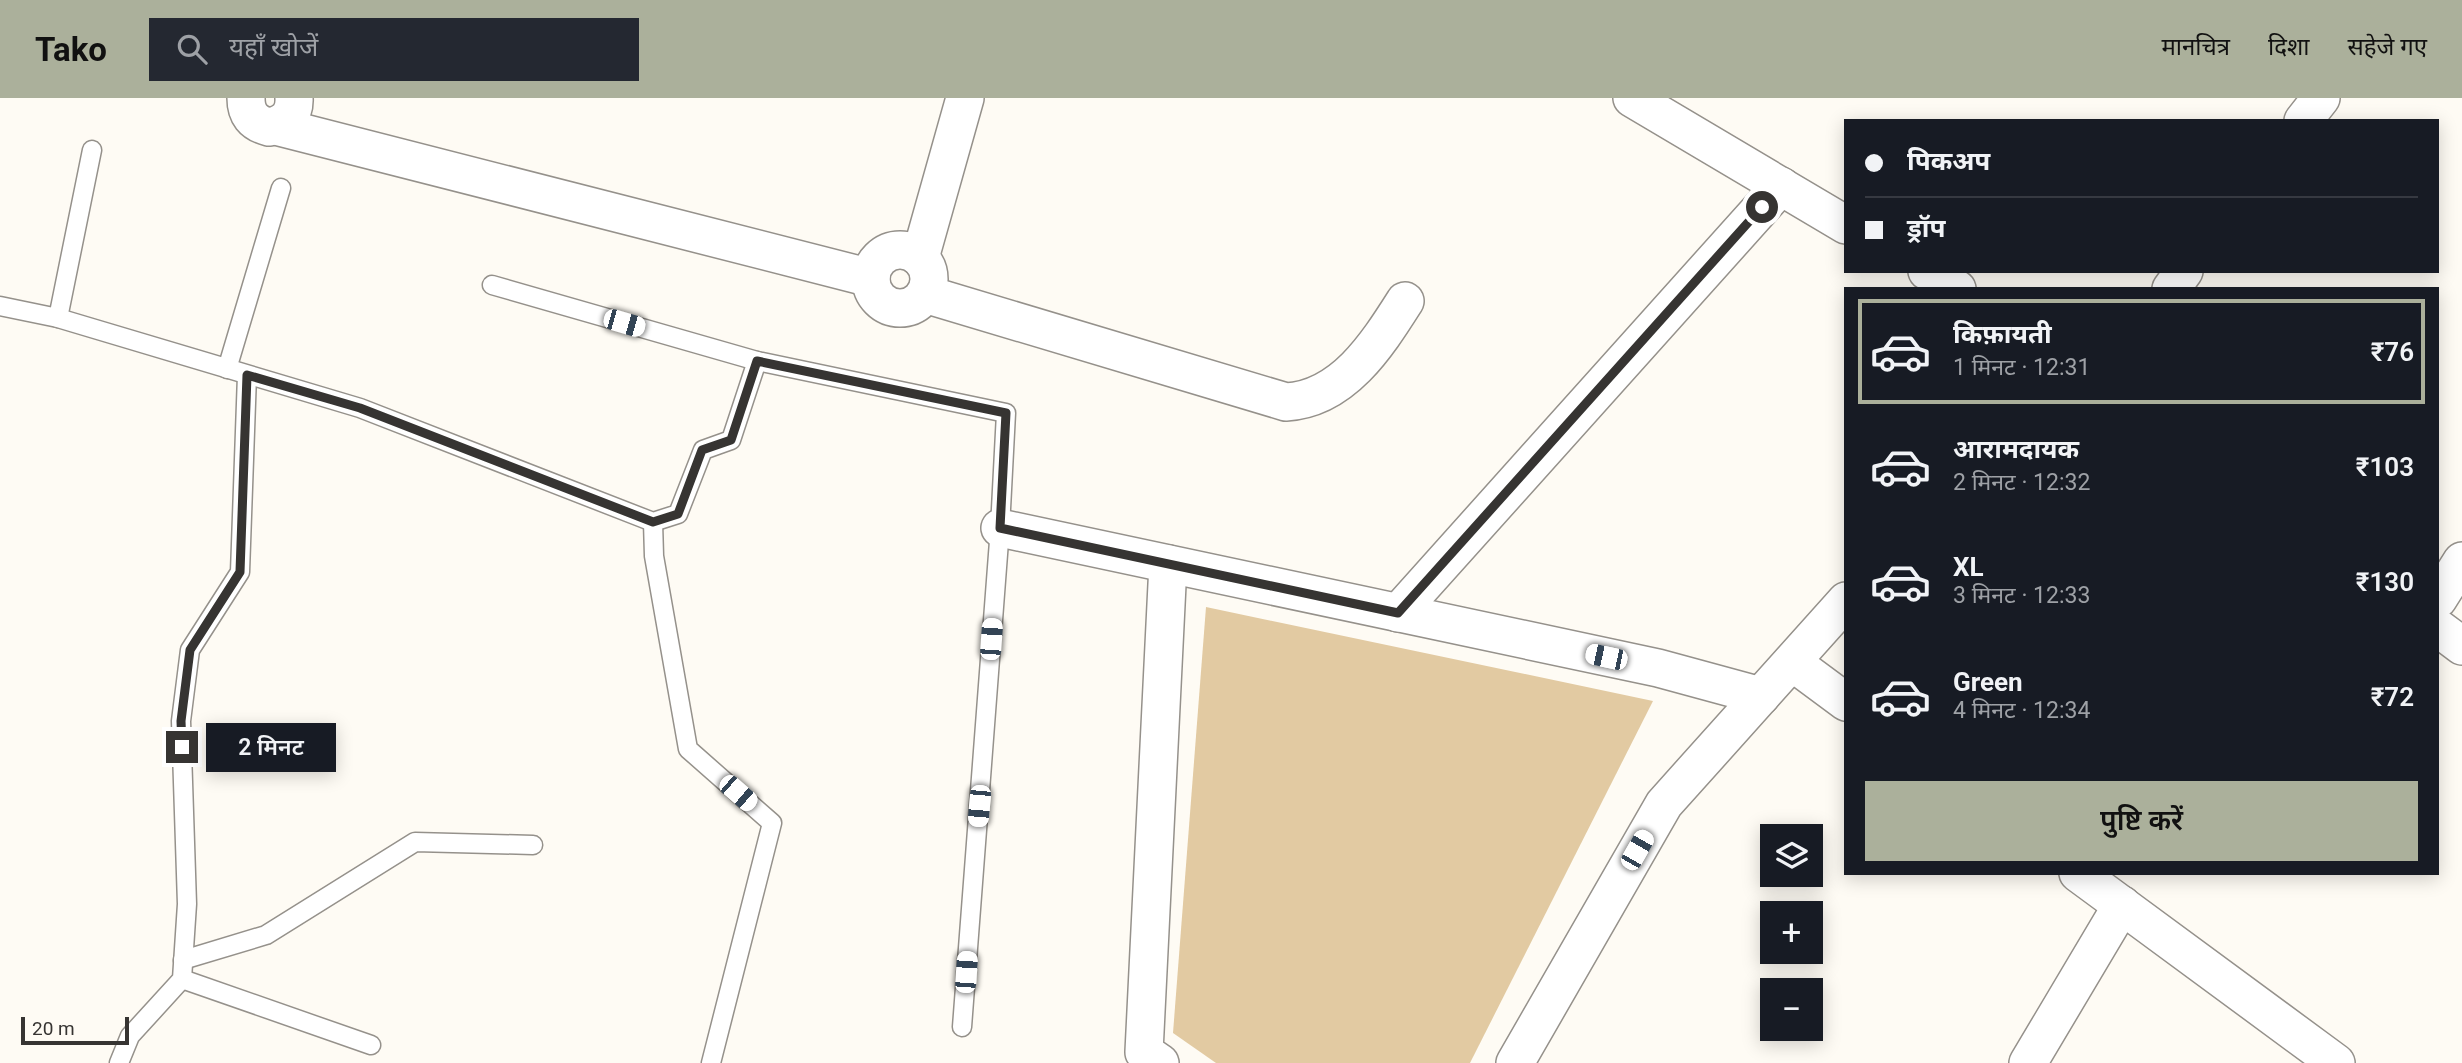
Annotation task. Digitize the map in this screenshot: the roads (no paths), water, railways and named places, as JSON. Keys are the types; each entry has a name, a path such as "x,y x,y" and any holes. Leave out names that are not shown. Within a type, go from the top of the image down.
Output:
{"street":[{"path":"245,98 246,108 254,121 269,127 285,112 871,278"},
{"path":"920,258 965,98"},
{"path":"1632,98 1844,224"},
{"path":"2305,119 2321,98"},
{"path":"1398,613 1781,186"},
{"path":"892,250 912,252 920,258 929,275 925,295 909,307 890,306 876,295 871,278 876,262 892,250"},
{"path":"1930,273 1954,287"},
{"path":"925,295 1286,402 1302,401 1335,387 1373,347 1405,301"},
{"path":"1000,528 1658,668 1761,696"},
{"path":"2439,597 2462,561"},
{"path":"1160,1063 1144,1052 1168,564"},
{"path":"1515,1063 1664,804 1844,603"},
{"path":"2439,629 2462,646"},
{"path":"1791,662 1844,701"},
{"path":"2081,875 2336,1063"},
{"path":"2028,1063 2122,905"}],"lane":[{"path":"58,318 92,150"},
{"path":"227,369 281,188"},
{"path":"492,285 757,361 1006,413 1000,528 962,1027"},
{"path":"0,306 58,318 360,408 653,522 678,514 702,450 731,440 757,361"},
{"path":"118,1063 130,1037 181,979 187,904 181,721 190,650 240,572 247,375"},
{"path":"653,522 654,556 688,749 772,823 711,1063"},
{"path":"183,960 266,936 415,842 533,845"},
{"path":"181,979 371,1045"}]}
